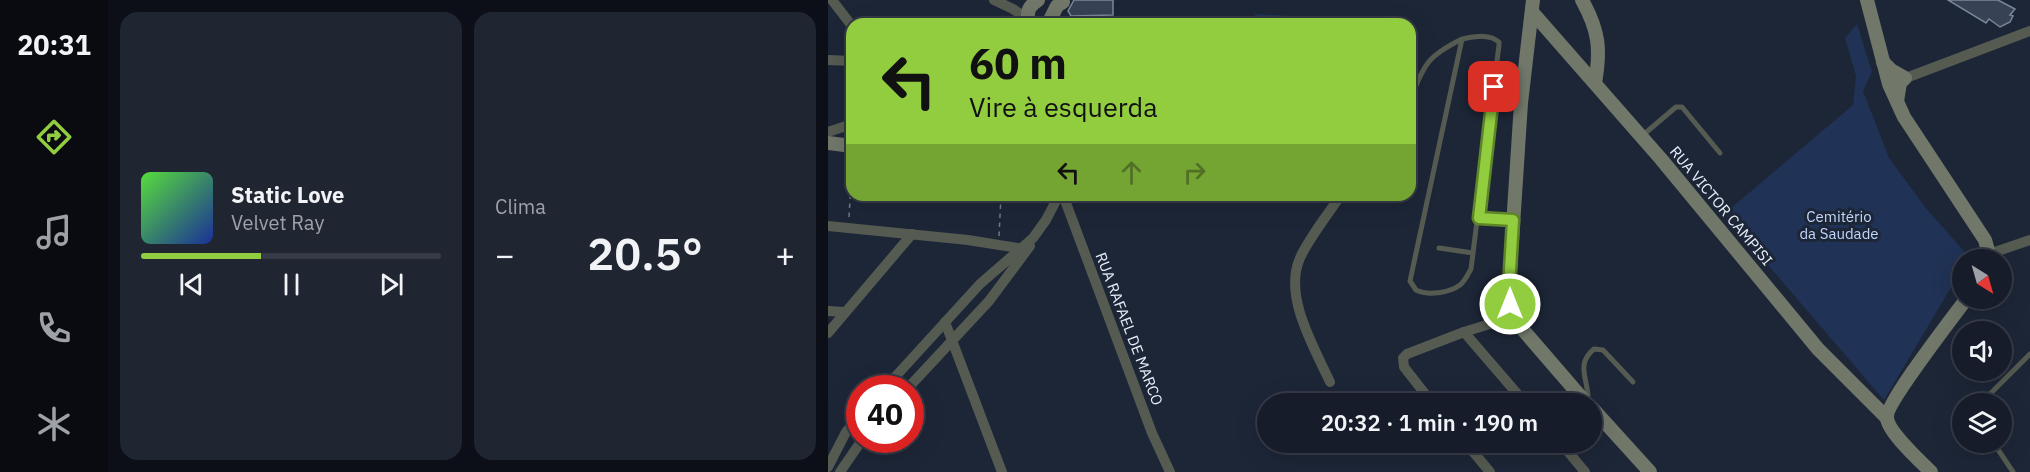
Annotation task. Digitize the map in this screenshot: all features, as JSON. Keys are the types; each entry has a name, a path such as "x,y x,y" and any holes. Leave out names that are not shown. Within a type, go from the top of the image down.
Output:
{"street":[{"path":"832,0 846,18"},
{"path":"994,0 1027,18"},
{"path":"1030,18 1027,12 1029,7 1038,0"},
{"path":"1582,0 1596,34 1599,56 1594,83"},
{"path":"1867,0 1889,84 1897,103 1985,240 1987,249"},
{"path":"1050,18 1060,1"},
{"path":"1055,18 1060,1"},
{"path":"1533,6 1521,103 1513,220 1509,287 1512,317 1578,393"},
{"name":"RUA VICTOR CAMPISI","path":"1533,6 1594,83 1641,136 1818,349 1887,418 1891,429 1930,472"},
{"path":"1889,84 2030,31"},
{"path":"828,60 846,61"},
{"path":"1883,62 1905,78"},
{"path":"1897,103 1900,83 1905,78"},
{"path":"828,132 846,126"},
{"path":"828,143 846,145"},
{"path":"920,375 989,301 1057,201"},
{"name":"RUA RAFAEL DE MARCO","path":"1063,201 1148,422 1170,472"},
{"path":"1329,382 1298,310 1295,286 1300,258 1337,201"},
{"path":"828,226 999,244 1025,249"},
{"path":"828,333 912,234"},
{"path":"2008,249 2030,240"},
{"path":"897,375 980,284 1025,249"},
{"path":"1887,418 1890,405 1959,309"},
{"path":"828,311 845,312"},
{"path":"1424,393 1404,367 1403,358 1407,354 1464,332 1512,317"},
{"path":"945,322 1002,472"},
{"path":"1464,332 1517,393"},
{"path":"1602,419 1650,472"},
{"path":"828,467 846,432"},
{"path":"838,446 851,454 840,472"},
{"path":"1474,453 1490,472"},
{"path":"1569,453 1585,472"}],"lane":[{"path":"1416,84 1429,60 1439,51 1462,39 1475,36 1494,37 1498,42 1479,218 1471,269 1461,285 1433,293 1420,292 1412,287 1410,281 1462,39"},
{"path":"1641,136 1676,107 1682,107 1720,153"},
{"path":"1479,218 1513,220"},
{"path":"1439,248 1473,253"},
{"path":"1588,393 1583,363 1594,349 1603,350 1633,382"},
{"path":"1991,393 2030,354"},
{"path":"2001,453 2013,472"}],"path":[{"path":"848,229 850,201"},
{"path":"999,244 1001,201"}],"green space":[{"path":"1255,14 1329,18 1255,18"},
{"name":"Cemitério da Saudade","path":"1857,24 1872,72 1863,91 1889,158 1925,207 1962,249 1952,249 1952,286 1884,400 1724,214 1853,105 1856,76 1845,38"}],"building":[{"path":"1074,0 1113,0 1113,15 1071,16 1068,11"},
{"path":"1948,0 1998,0 2015,9 2010,15 2013,16 2010,22 2000,27 1989,19 1986,23"}],"route":[{"path":"1494,87 1479,218 1513,220 1510,304"}]}
